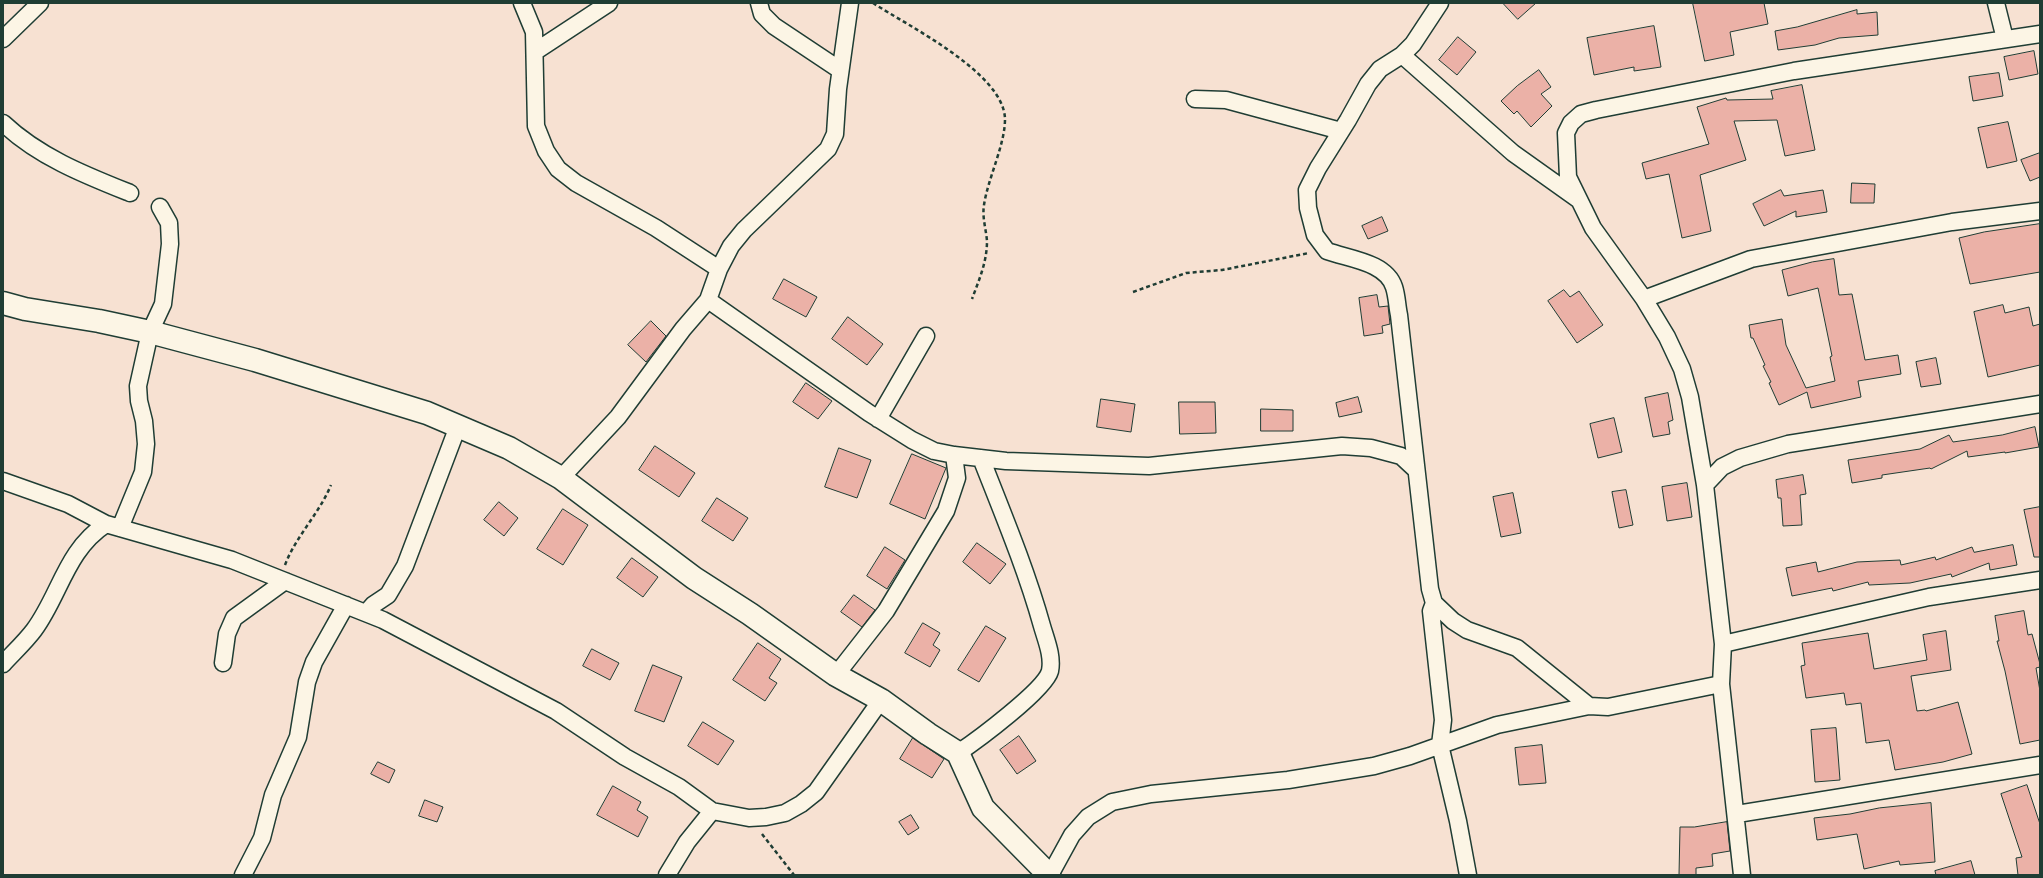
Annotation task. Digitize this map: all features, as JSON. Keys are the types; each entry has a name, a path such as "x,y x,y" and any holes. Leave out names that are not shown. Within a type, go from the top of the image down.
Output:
{"street":[{"path":"3,39 40,3"},
{"path":"522,3 534,32 536,51 534,90 536,126 546,151 558,169 576,183 656,228 719,269"},
{"path":"536,51 609,3"},
{"path":"759,3 762,14 774,26 840,70"},
{"path":"561,478 618,417 683,329 708,300 719,269 731,246 744,230 828,149 835,134 840,70 850,3"},
{"path":"1996,3 2005,39"},
{"path":"1436,6 1413,44 1402,55 1380,69 1368,84 1318,168 1308,190 1308,208 1315,235 1327,251 1378,268 1387,275 1394,287 1399,315 1415,470 1430,589 1434,603 1453,621 1467,630 1517,648 1589,706"},
{"path":"1742,875 1737,814 1721,684 1723,644 1705,485 1690,397 1682,369 1667,337 1644,299 1593,228 1579,200 1568,176 1566,133 1571,123 1581,114 1794,71 2040,34"},
{"path":"1402,55 1513,153 1579,200"},
{"path":"1195,99 1226,100 1341,131"},
{"path":"3,123 28,144 60,162 130,193"},
{"path":"3,664 35,629 70,563 84,543 94,532 113,526 143,472 146,444 138,386 150,332 163,304 168,272 170,230 167,218 160,207"},
{"path":"1644,299 1751,259 1952,222 2040,211"},
{"path":"708,300 878,419 912,440 934,451 954,455 1006,461 1149,466 1342,446 1370,448 1401,456 1415,470"},
{"path":"3,302 25,309 99,321 150,332 255,360 420,410 509,448 561,478 694,578 750,614 836,675 881,700 928,734 958,753 983,808 1049,875 1072,835 1088,817 1112,802 1151,794 1288,780 1374,766 1497,725 1589,706 1608,707 1721,684"},
{"path":"878,419 926,336"},
{"path":"1705,485 1722,467 1740,458 1788,444 2040,404"},
{"path":"366,613 373,605 388,595 405,566 458,426"},
{"path":"836,675 886,611 946,511 957,478 954,455"},
{"path":"958,753 975,742 1017,708 1049,672 1050,657 1033,593 981,458"},
{"path":"3,481 68,504 113,526 232,560 366,613 419,637 556,711 625,757 679,787 712,811 749,818 766,817 785,813 801,804 816,792 881,700"},
{"path":"223,663 227,634 234,618 283,580"},
{"path":"1723,644 1928,597 2040,580"},
{"path":"1434,603 1431,612 1443,720 1440,745 1458,821 1468,875"},
{"path":"243,875 262,838 273,795 298,737 307,682 314,662 346,605"},
{"path":"1737,814 2040,765"},
{"path":"666,875 688,842 712,811"}],"path":[{"path":"873,3 967,64 985,79 1001,100 1005,119 984,206 986,253 982,273 972,299"},
{"path":"1133,292 1186,273 1222,270 1327,251"},
{"path":"283,580 291,549 319,509 331,486"},
{"path":"749,818 794,875"}],"building":[{"path":"1503,3 1536,3 1518,19"},
{"path":"1693,3 1764,3 1768,24 1730,32 1734,55 1705,61"},
{"path":"1857,10 1857,14 1877,12 1878,35 1839,38 1815,45 1778,50 1775,31 1797,27"},
{"path":"1654,26 1661,67 1634,71 1634,67 1594,75 1587,38"},
{"path":"1458,37 1476,52 1457,75 1439,60"},
{"path":"2034,51 2038,74 2009,80 2004,57"},
{"path":"1539,70 1551,87 1541,94 1552,106 1531,127 1517,111 1514,114 1501,101 1517,86"},
{"path":"1999,73 2003,96 1973,101 1969,77"},
{"path":"1802,85 1815,150 1785,156 1777,120 1734,121 1746,160 1700,175 1711,231 1682,238 1669,174 1646,179 1642,163 1709,144 1697,107 1726,98 1727,100 1773,99 1771,91"},
{"path":"2008,122 2017,161 1987,168 1978,128"},
{"path":"2040,153 2040,177 2030,181 2021,160"},
{"path":"1852,183 1875,184 1874,203 1851,203"},
{"path":"1781,190 1784,196 1823,190 1827,212 1796,217 1796,211 1764,226 1753,204"},
{"path":"1382,217 1388,231 1368,239 1362,226"},
{"path":"2040,224 2040,272 1970,284 1959,238 1984,232"},
{"path":"1834,259 1839,295 1852,294 1865,360 1898,355 1901,374 1858,381 1861,397 1811,408 1807,392 1779,405 1769,383 1771,382 1763,366 1765,365 1753,338 1751,338 1749,325 1782,319 1786,345 1806,388 1835,381 1830,357 1832,356 1818,288 1788,296 1782,270 1812,262"},
{"path":"784,279 817,297 806,317 773,299"},
{"path":"1564,290 1570,297 1579,291 1603,325 1577,343 1548,301"},
{"path":"1377,295 1379,307 1388,306 1390,324 1382,326 1383,333 1364,336 1359,298"},
{"path":"2003,305 2005,313 2029,307 2033,326 2040,324 2040,365 1988,377 1974,312"},
{"path":"848,317 883,344 867,365 832,339"},
{"path":"651,321 666,336 646,362 628,345"},
{"path":"1936,358 1941,384 1921,387 1916,362"},
{"path":"806,383 832,401 818,419 793,402"},
{"path":"1668,393 1673,420 1668,422 1670,434 1653,437 1645,398"},
{"path":"1358,397 1362,412 1339,417 1336,403"},
{"path":"1101,399 1135,404 1131,432 1097,427"},
{"path":"1179,402 1215,402 1216,433 1180,434"},
{"path":"1261,409 1293,410 1293,431 1261,431"},
{"path":"1614,418 1622,452 1598,458 1590,424"},
{"path":"2035,427 2039,447 1968,457 1967,451 1931,469 1882,475 1882,478 1852,483 1848,460 1920,449 1949,435 1953,442 2002,435"},
{"path":"655,446 695,473 679,497 639,470"},
{"path":"839,448 871,460 857,498 825,487"},
{"path":"912,454 946,468 925,519 890,504"},
{"path":"1803,475 1806,494 1800,495 1802,525 1783,526 1781,498 1778,498 1776,480"},
{"path":"1687,483 1692,517 1667,521 1662,487"},
{"path":"1626,490 1633,525 1619,528 1612,492"},
{"path":"1513,493 1521,533 1501,537 1493,497"},
{"path":"717,498 748,518 733,541 702,521"},
{"path":"499,502 518,518 504,536 484,520"},
{"path":"2040,507 2040,557 2034,557 2024,510"},
{"path":"563,509 588,525 563,565 537,549"},
{"path":"977,543 1006,564 990,584 963,562"},
{"path":"2013,545 2017,565 1990,570 1989,563 1952,577 1951,574 1910,583 1869,585 1868,582 1833,591 1832,588 1792,596 1786,568 1816,562 1818,572 1857,562 1900,560 1901,565 1935,557 1936,560 1972,547 1974,552"},
{"path":"885,547 905,560 887,589 867,576"},
{"path":"632,558 658,577 643,597 617,578"},
{"path":"854,595 875,610 862,627 841,612"},
{"path":"2024,611 2028,635 2032,634 2040,664 2040,667 2036,668 2040,691 2040,740 2020,744 2005,671 1997,641 1999,641 1995,616"},
{"path":"923,623 940,633 933,645 940,650 930,667 905,653"},
{"path":"986,626 1006,638 979,682 958,670"},
{"path":"1946,631 1951,670 1911,676 1917,711 1926,711 1958,702 1972,754 1943,762 1895,770 1889,740 1866,743 1861,703 1846,705 1844,693 1806,698 1801,666 1805,665 1802,643 1868,633 1874,669 1927,660 1923,635"},
{"path":"758,643 781,659 769,678 777,683 765,701 733,680"},
{"path":"592,649 619,663 610,680 583,666"},
{"path":"653,665 682,677 664,722 635,711"},
{"path":"703,722 734,741 718,765 688,746"},
{"path":"1836,728 1840,780 1815,782 1811,730"},
{"path":"1019,736 1036,761 1017,774 1000,750"},
{"path":"913,738 944,759 932,778 900,759"},
{"path":"1542,745 1546,783 1519,785 1515,748"},
{"path":"378,762 395,770 389,783 371,774"},
{"path":"2027,785 2040,824 2040,875 2018,875 2016,858 2022,857 2001,794"},
{"path":"613,786 641,802 637,810 648,817 638,837 597,815"},
{"path":"425,800 443,807 437,822 419,816"},
{"path":"1931,803 1935,862 1900,865 1899,861 1864,869 1857,834 1817,840 1814,818 1850,814 1879,808"},
{"path":"911,815 919,828 908,835 899,822"},
{"path":"1727,822 1730,851 1712,854 1713,866 1696,868 1696,875 1679,875 1680,827 1694,827"},
{"path":"1971,861 1975,875 1936,875 1935,871"}]}
